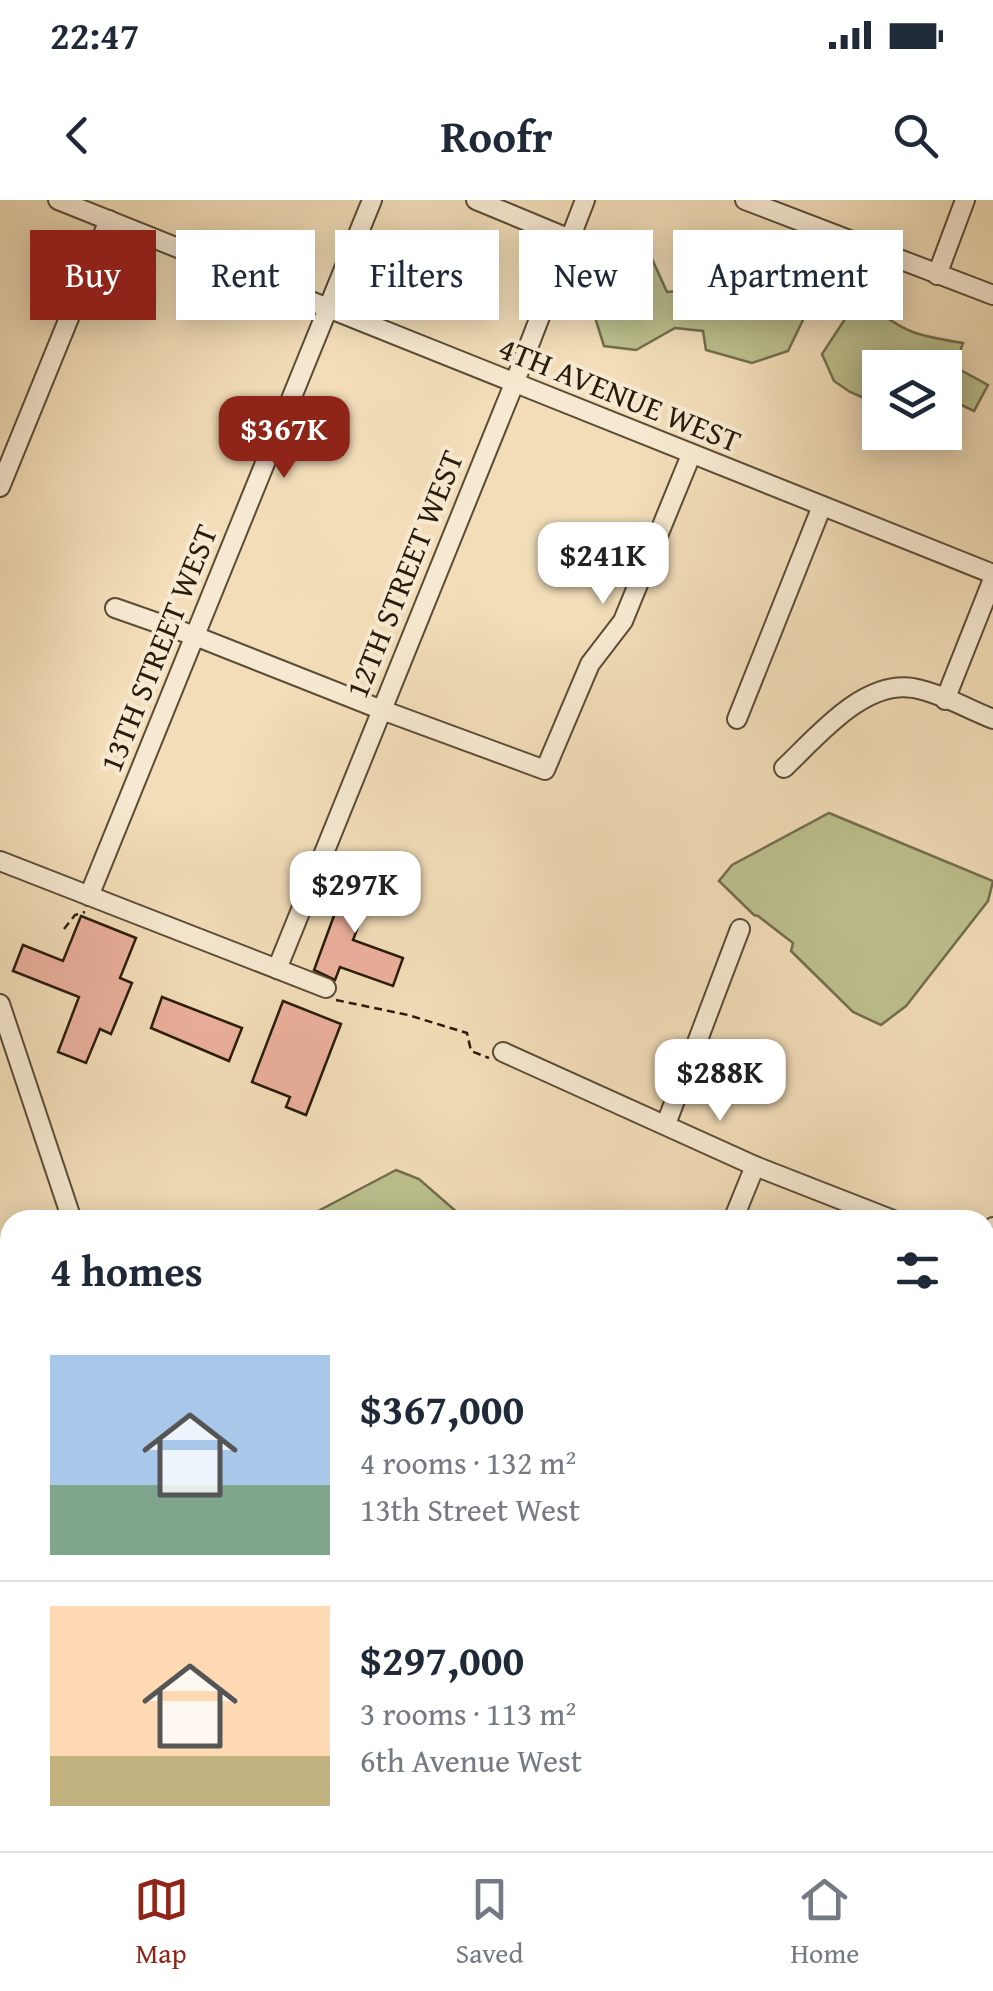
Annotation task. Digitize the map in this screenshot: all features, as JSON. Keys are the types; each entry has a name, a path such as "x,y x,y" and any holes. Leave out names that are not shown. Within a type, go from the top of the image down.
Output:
{"street":[{"name":"4TH AVENUE WEST","path":"58,200 993,576"},
{"name":"13TH STREET WEST","path":"96,898 195,636 372,200"},
{"path":"476,200 548,230"},
{"name":"12TH STREET WEST","path":"573,230 585,200"},
{"path":"745,200 993,295"},
{"path":"938,275 966,200"},
{"path":"0,487 109,220"},
{"name":"12TH STREET WEST","path":"277,969 539,320"},
{"path":"115,608 545,770 590,664 623,621 690,455"},
{"path":"737,719 822,506"},
{"path":"944,700 993,576"},
{"path":"784,768 846,710 870,694 889,689 909,687 928,692 993,719"},
{"path":"0,861 326,988"},
{"path":"666,1124 740,930"},
{"path":"0,1004 5,1040 68,1210"},
{"path":"503,1052 755,1166 867,1210"},
{"path":"737,1210 755,1166"}],"path":[{"path":"64,929 74,915 96,909 96,898"},
{"path":"326,988 332,999 466,1032 471,1051 498,1062 503,1052"}],"green space":[{"path":"653,261 667,292 673,292 673,320 803,320 788,351 752,363 706,350 703,331 675,328 636,350 604,346 596,320 653,320"},
{"path":"844,320 891,320 912,332 963,343 961,350 862,350 862,397 834,381 822,354"},
{"path":"962,371 988,385 974,411 962,405"},
{"path":"829,813 993,881 988,901 906,1006 881,1025 853,1012 791,951 793,943 754,915 719,881 732,865"},
{"path":"396,1170 419,1179 455,1210 320,1210"}],"building":[{"path":"353,864 378,874 353,940 403,958 393,986 340,967 335,980 314,970"},
{"path":"81,916 136,938 120,978 132,983 111,1034 100,1029 86,1063 58,1052 79,997 13,971 23,945 63,961"},
{"path":"162,997 242,1028 229,1061 151,1028"},
{"path":"283,1001 341,1024 306,1115 286,1107 290,1097 252,1082"}]}
